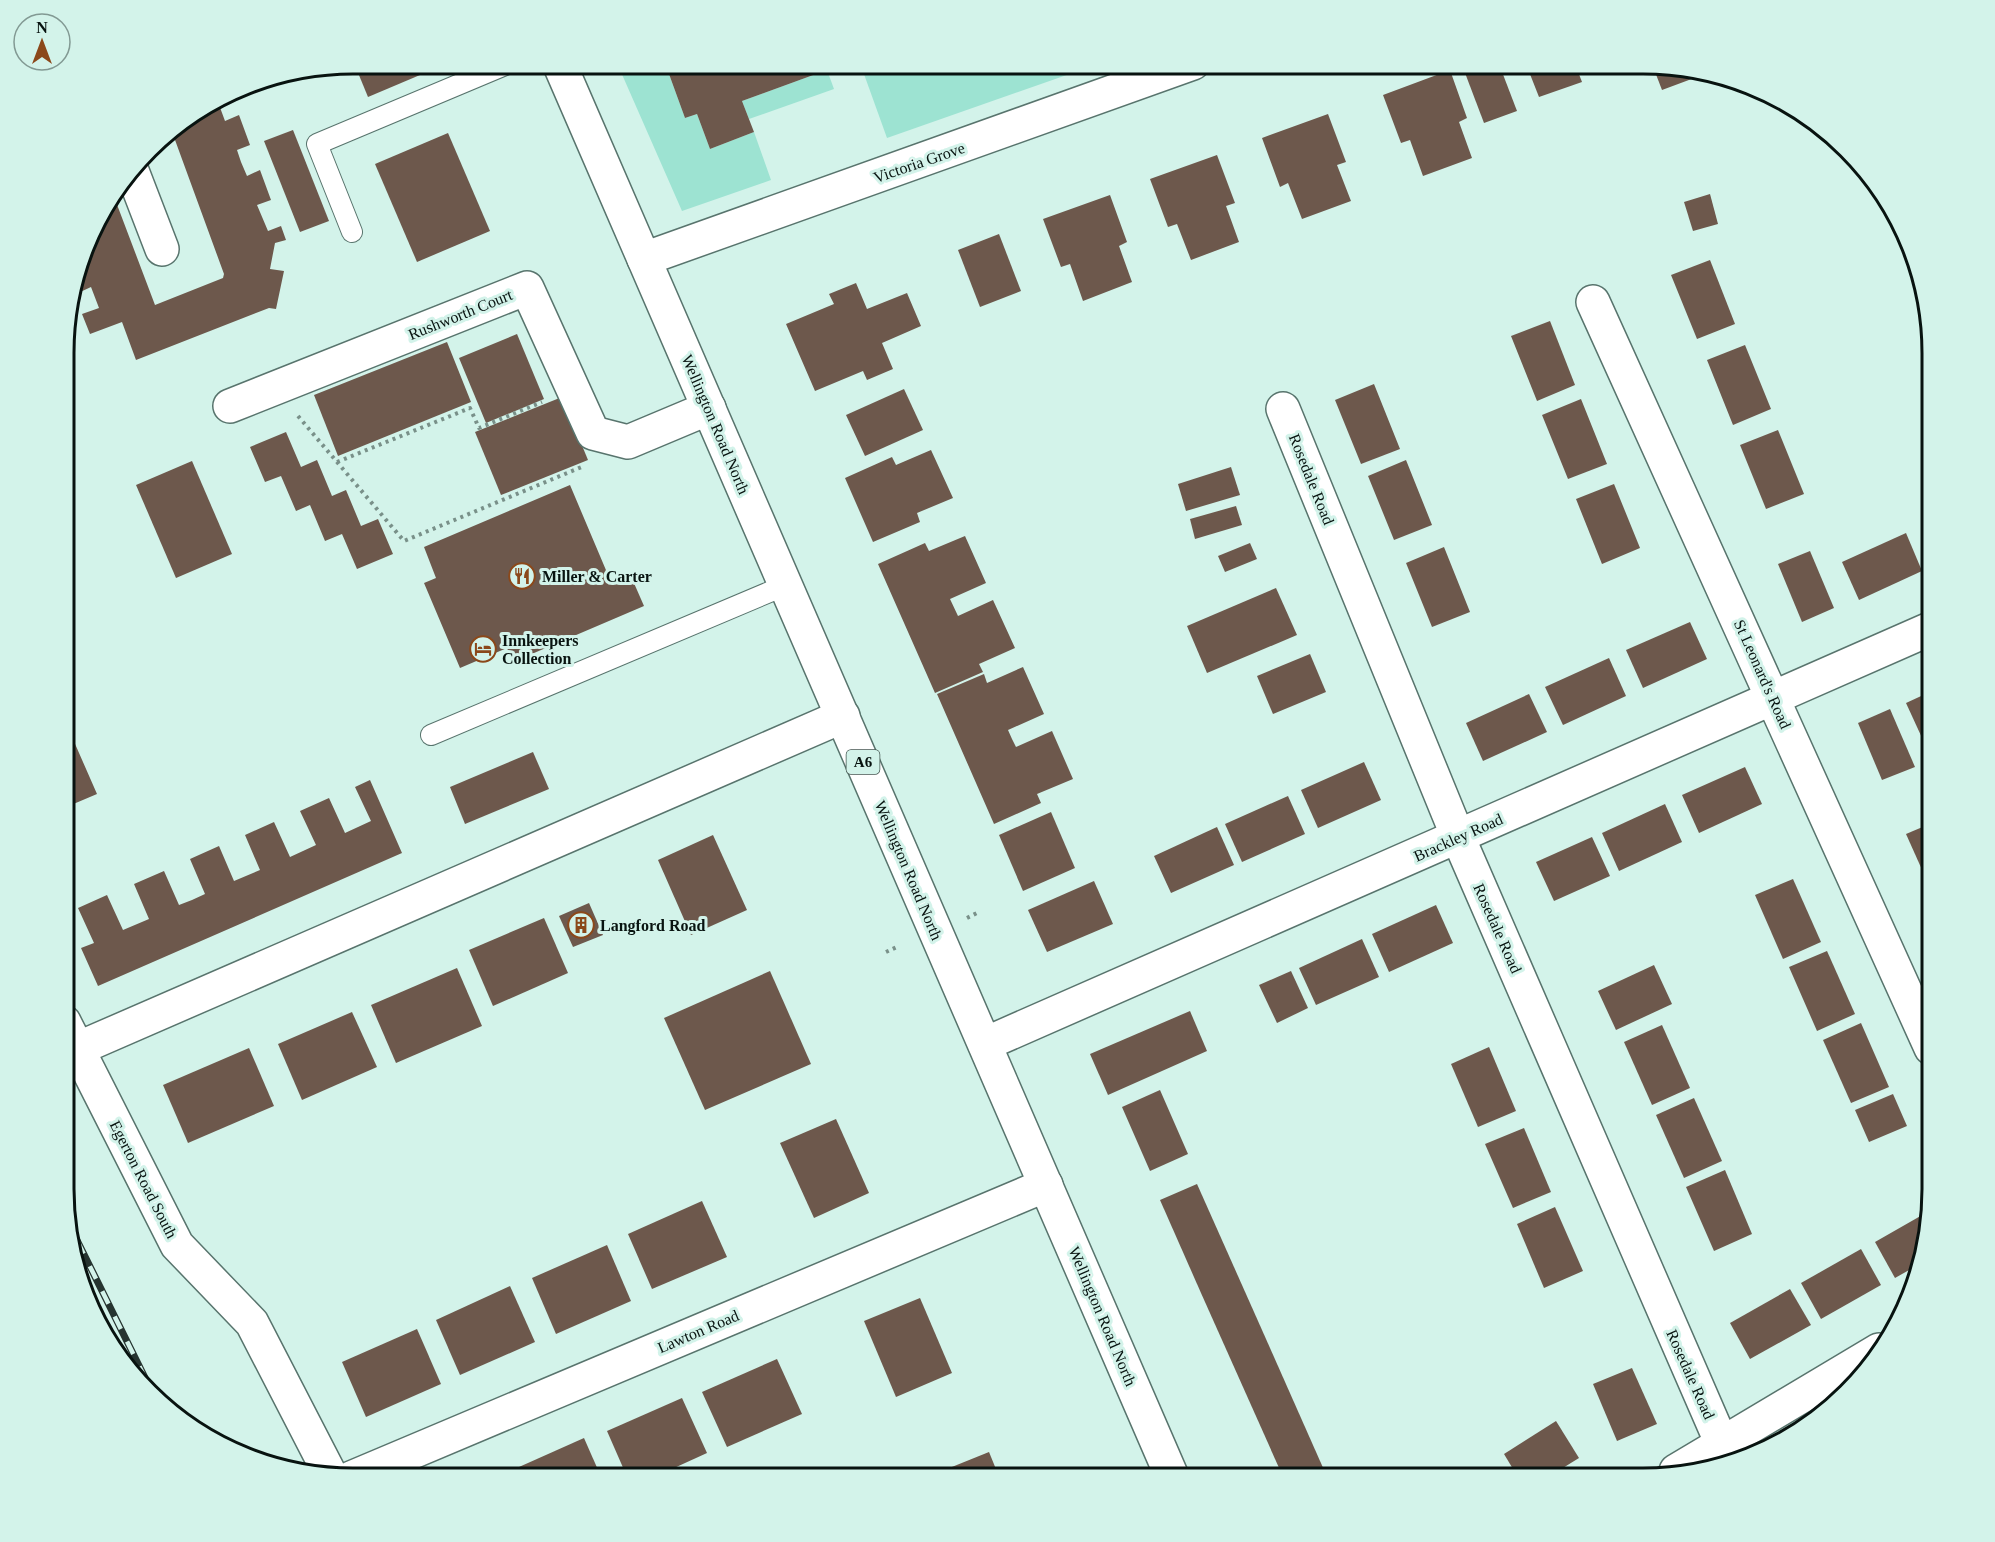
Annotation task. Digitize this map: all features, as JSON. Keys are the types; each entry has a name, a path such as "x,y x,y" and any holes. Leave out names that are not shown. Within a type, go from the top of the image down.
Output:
{"main road":[{"name":"Wellington Road North","path":"564,74 1168,1468"},
{"name":"Victoria Grove","path":"644,259 1162,74"},
{"path":"135,178 162,249"},
{"name":"Rushworth Court","path":"230,406 527,288 593,433 609,437"},
{"name":"St Leonard's Road","path":"1593,302 1922,1028"},
{"path":"609,437 628,442 709,408"},
{"name":"Rosedale Road","path":"1283,409 1458,837 1722,1443"},
{"name":"Brackley Road","path":"985,1044 1922,632"},
{"path":"74,1033 843,716"},
{"name":"Egerton Road South","path":"74,1043 177,1245 252,1323 326,1467"},
{"name":"Lawton Road","path":"375,1468 1046,1185"},
{"path":"1686,1465 1864,1359"}],"lane":[{"path":"352,232 317,144 484,74"},
{"path":"431,735 786,585"}],"path":[{"path":"274,388 404,541 604,458 609,437"},
{"path":"337,462 470,408 479,428 573,390"},
{"path":"965,918 977,913"},
{"path":"886,952 899,946"}],"green space":[{"path":"622,74 669,74 685,118 697,114 710,149 754,132 771,180 682,211"},
{"path":"816,74 828,74 834,89 749,119 742,101"},
{"path":"864,74 1070,74 887,138"}],"building":[{"path":"359,74 420,74 420,75 368,97"},
{"path":"669,74 816,74 742,101 754,132 710,149 697,114 685,118"},
{"path":"1439,74 1451,74 1467,118 1459,122 1472,158 1423,176 1410,140 1401,143 1383,95"},
{"path":"1465,74 1503,74 1517,111 1484,123"},
{"path":"1530,74 1579,74 1582,82 1539,97"},
{"path":"1656,74 1693,78 1662,90"},
{"path":"220,107 225,121 239,115 250,145 237,150 241,162 247,176 260,170 271,200 257,205 268,231 281,226 286,240 275,243 270,269 284,271 276,309 269,308 136,360 122,322 90,334 82,314 99,308 91,287 80,292 88,263 102,229 117,204 155,305 223,278 224,274 174,138"},
{"path":"1328,114 1346,162 1337,165 1351,201 1302,219 1288,183 1280,187 1262,138"},
{"path":"293,130 329,221 300,232 264,141"},
{"path":"448,133 490,231 417,262 375,164"},
{"path":"1217,155 1235,203 1226,206 1239,242 1191,260 1177,224 1168,227 1150,179"},
{"path":"1710,194 1718,224 1693,231 1684,202"},
{"path":"1110,195 1127,242 1119,246 1132,282 1083,301 1070,264 1061,267 1043,219"},
{"path":"999,234 1021,291 980,307 958,250"},
{"path":"1710,260 1735,324 1697,339 1671,275"},
{"path":"856,283 867,309 907,293 921,326 882,343 893,369 867,380 863,371 815,391 786,324 834,304 829,294"},
{"path":"1550,321 1575,385 1537,401 1511,336"},
{"path":"517,334 544,399 486,423 459,358"},
{"path":"447,342 471,402 338,456 314,395"},
{"path":"1745,345 1771,409 1733,425 1707,360"},
{"path":"1374,384 1400,449 1361,464 1335,400"},
{"path":"904,389 923,430 865,456 846,415"},
{"path":"562,397 588,460 501,495 475,432"},
{"path":"1581,399 1607,464 1568,479 1542,415"},
{"path":"1778,430 1804,494 1766,509 1740,445"},
{"path":"286,432 301,467 317,460 332,496 346,490 361,526 378,519 393,554 357,569 342,534 325,541 310,505 296,511 281,476 265,482 250,447"},
{"path":"931,450 953,498 917,513 920,522 873,542 845,478 892,457 896,465"},
{"path":"1406,460 1432,525 1394,540 1368,476"},
{"path":"192,461 232,554 176,578 136,485"},
{"path":"1231,467 1240,495 1186,511 1178,484"},
{"path":"1614,484 1640,548 1602,564 1576,499"},
{"name":"Miller & Carter","path":"570,485 611,582 630,574 644,606 513,662 507,648 460,668 424,583 436,578 424,547"},
{"path":"1236,506 1242,525 1195,539 1190,519"},
{"path":"1906,533 1922,571 1859,600 1842,562"},
{"path":"965,536 986,583 950,599 958,616 993,600 1015,648 979,664 983,672 935,693 878,564 925,543 929,551"},
{"path":"1250,543 1257,559 1225,572 1218,556"},
{"path":"1444,547 1470,612 1432,627 1406,563"},
{"path":"1810,551 1834,608 1802,622 1778,564"},
{"path":"1276,588 1297,635 1207,673 1187,626"},
{"path":"1690,622 1707,659 1643,688 1626,650"},
{"path":"1310,654 1326,692 1273,714 1257,676"},
{"path":"1609,658 1626,696 1563,725 1545,687"},
{"path":"1023,667 1044,714 1008,730 1012,739 1016,747 1052,731 1073,779 1037,794 1041,803 994,824 937,694 984,674 987,683"},
{"path":"1529,694 1547,732 1483,761 1466,723"},
{"path":"1922,696 1922,738 1906,703"},
{"path":"1890,709 1915,767 1882,780 1858,723"},
{"path":"74,742 97,794 74,804"},
{"path":"533,752 549,789 465,824 450,787"},
{"path":"1364,762 1381,800 1318,828 1301,790"},
{"path":"1745,767 1762,804 1699,833 1682,795"},
{"path":"370,780 402,853 98,986 81,948 94,943 78,908 107,895 123,930 149,919 134,884 164,871 179,905 192,900 205,894 190,859 219,846 234,881 260,870 245,835 274,822 290,857 316,845 300,811 329,798 345,833 371,821 355,787"},
{"path":"1288,796 1305,834 1242,862 1225,824"},
{"path":"1665,804 1682,842 1619,871 1602,833"},
{"path":"1051,812 1075,868 1023,891 999,835"},
{"path":"1217,827 1234,865 1171,893 1154,856"},
{"path":"1922,827 1922,870 1906,834"},
{"path":"713,835 747,910 691,935 658,860"},
{"path":"1592,837 1610,876 1554,901 1536,862"},
{"path":"1793,879 1821,942 1783,959 1755,895"},
{"path":"1094,881 1113,924 1047,952 1028,910"},
{"name":"Langford Road","path":"589,903 603,935 573,947 559,916"},
{"path":"1436,905 1453,943 1389,972 1372,934"},
{"path":"544,918 568,973 493,1006 469,950"},
{"path":"1362,939 1379,977 1316,1005 1299,968"},
{"path":"1827,951 1855,1014 1817,1031 1789,967"},
{"path":"1654,965 1672,1004 1616,1030 1598,991"},
{"path":"457,968 482,1026 396,1063 371,1005"},
{"path":"770,971 811,1064 705,1110 664,1018"},
{"path":"1291,971 1308,1008 1277,1023 1259,985"},
{"path":"1190,1011 1207,1051 1108,1095 1090,1054"},
{"path":"352,1012 377,1067 302,1100 278,1044"},
{"path":"1861,1023 1889,1087 1851,1103 1823,1040"},
{"path":"1662,1025 1690,1088 1652,1105 1624,1042"},
{"path":"1489,1047 1516,1111 1478,1127 1451,1064"},
{"path":"249,1048 274,1106 188,1143 163,1085"},
{"path":"1160,1090 1188,1154 1150,1171 1122,1107"},
{"path":"1893,1094 1907,1126 1869,1142 1855,1110"},
{"path":"1694,1098 1722,1161 1684,1178 1656,1115"},
{"path":"836,1119 869,1193 814,1218 780,1143"},
{"path":"1524,1128 1551,1192 1513,1208 1485,1144"},
{"path":"1725,1170 1752,1234 1714,1251 1686,1187"},
{"path":"1197,1184 1323,1468 1279,1468 1160,1200"},
{"path":"702,1201 727,1257 652,1289 628,1234"},
{"path":"1555,1207 1583,1271 1544,1288 1517,1224"},
{"path":"1920,1216 1910,1270 1895,1278 1875,1242"},
{"path":"607,1245 631,1301 556,1334 532,1278"},
{"path":"1861,1249 1881,1285 1821,1319 1801,1283"},
{"path":"510,1286 535,1342 460,1375 436,1320"},
{"path":"1790,1289 1811,1325 1750,1359 1730,1323"},
{"path":"920,1298 952,1373 896,1397 864,1321"},
{"path":"417,1329 441,1384 366,1417 342,1362"},
{"path":"777,1359 802,1414 727,1447 702,1392"},
{"path":"1632,1368 1657,1424 1617,1441 1593,1384"},
{"path":"682,1398 707,1453 674,1468 623,1468 607,1431"},
{"path":"1556,1421 1579,1458 1563,1468 1512,1468 1504,1454"},
{"path":"584,1438 597,1468 517,1468"},
{"path":"989,1452 996,1468 949,1468"}],"railway":[{"path":"79,1245 142,1372"}],"place":[{"name":"Miller & Carter","path":"522,576"},
{"name":"Innkeepers Collection","path":"483,649"},
{"name":"Langford Road","path":"581,925"}]}
